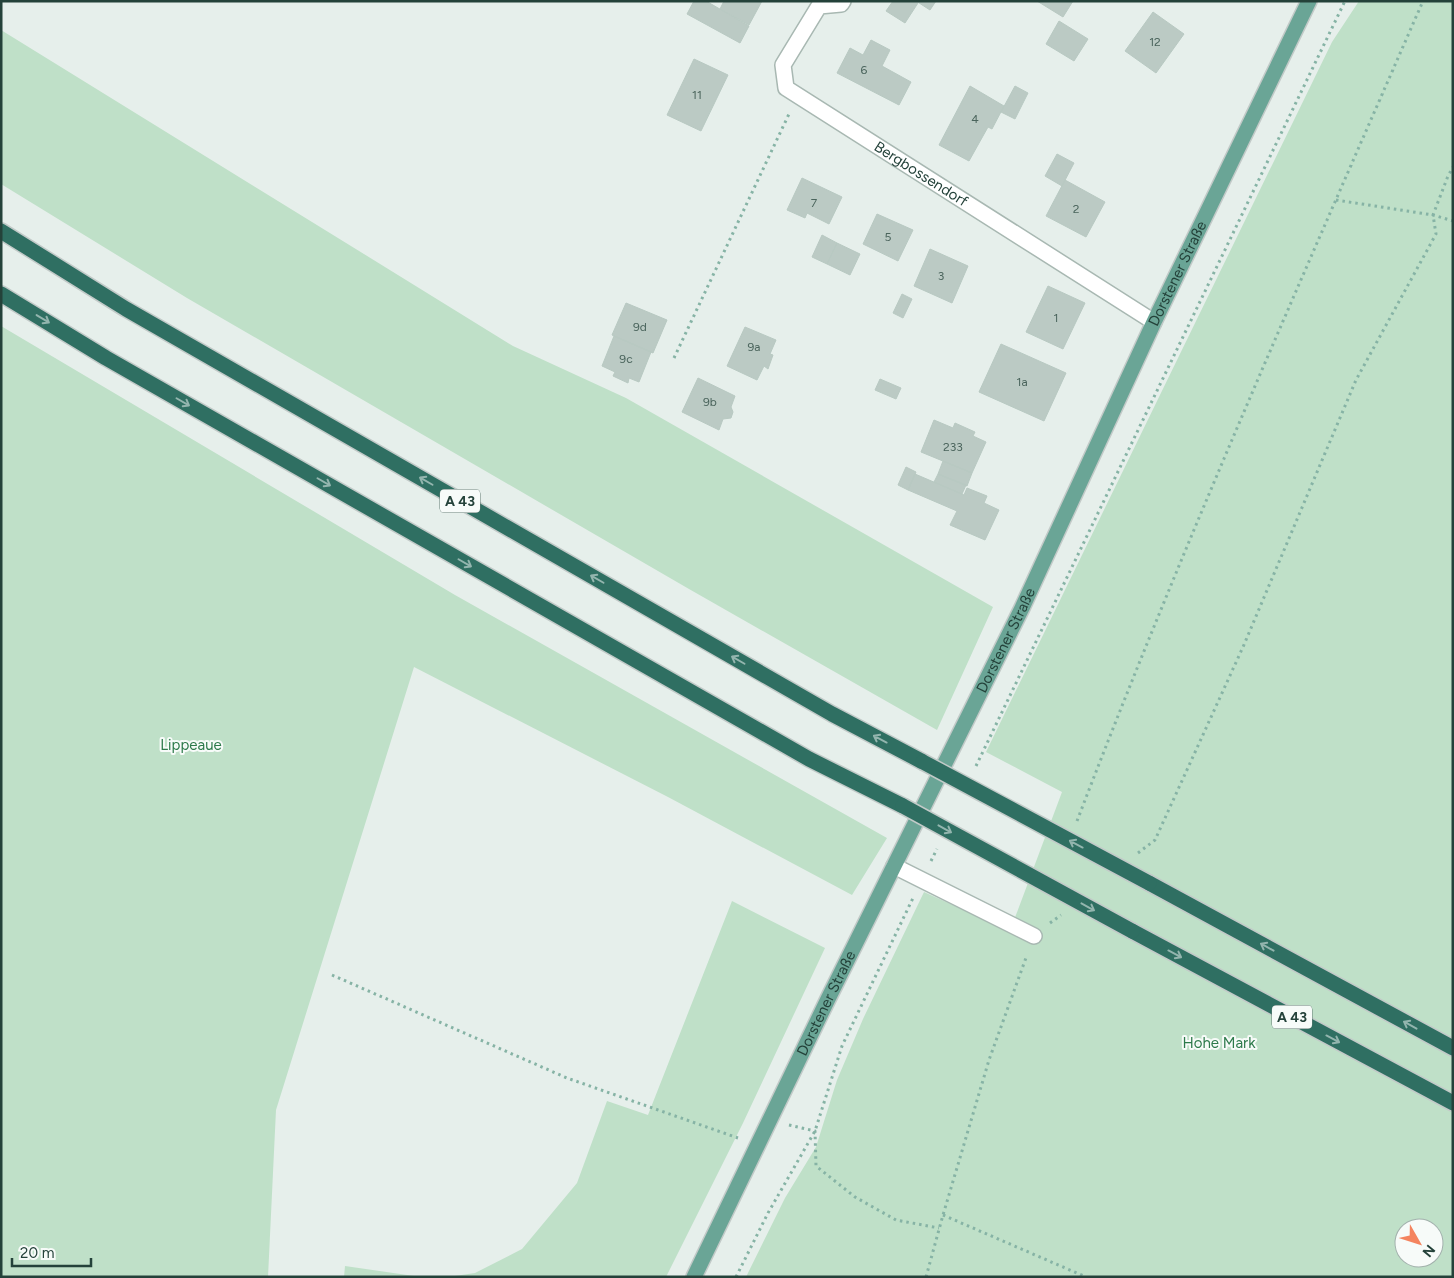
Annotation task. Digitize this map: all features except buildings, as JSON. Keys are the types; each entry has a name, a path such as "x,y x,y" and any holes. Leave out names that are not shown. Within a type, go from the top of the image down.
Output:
{"highway":[{"name":"A 43","path":"1,231 152,324 832,714 1150,883 1453,1048"},
{"name":"A 43","path":"1,294 106,358 800,754 903,806 1453,1103"}],"main road":[{"name":"Dorstener Straße","path":"694,1277 769,1120 1022,608 1154,322 1309,1"}],"street":[{"name":"Bergbossendorf","path":"843,1 841,4 819,6 783,64 786,88 1154,322"},
{"path":"894,866 1034,936"}],"path":[{"path":"973,773 1345,1"},
{"path":"1074,828 1147,642 1423,1"},
{"path":"674,358 798,95"},
{"path":"1132,858 1155,840 1243,647 1356,380 1436,234 1434,215 1448,176 1453,168"},
{"path":"1336,200 1434,215 1453,220"},
{"path":"736,1277 768,1213 815,1131 842,1046 939,844"},
{"path":"926,1277 942,1215 989,1060 1034,936 1064,912"},
{"path":"332,975 567,1078 758,1145"},
{"path":"769,1120 815,1131"},
{"path":"815,1131 816,1166 856,1197 896,1220 939,1228"},
{"path":"942,1215 1086,1277"}],"green space":[{"name":"Hohe Mark","path":"1359,1 1453,1 1453,1277 746,1277 785,1198 816,1147 837,1080 863,1019 924,892 1010,931 1062,792 986,752 1332,42"},
{"path":"1,30 513,346 626,398 993,607 937,730 689,589 187,298 1,184"},
{"name":"Lippeaue","path":"1,326 455,595 887,838 852,895 668,797 414,667 276,1110 268,1277 1,1277"},
{"path":"732,901 825,948 743,1123 666,1277 448,1277 475,1273 522,1249 577,1183 607,1101 648,1115"},
{"path":"345,1266 421,1277 344,1277"}]}
